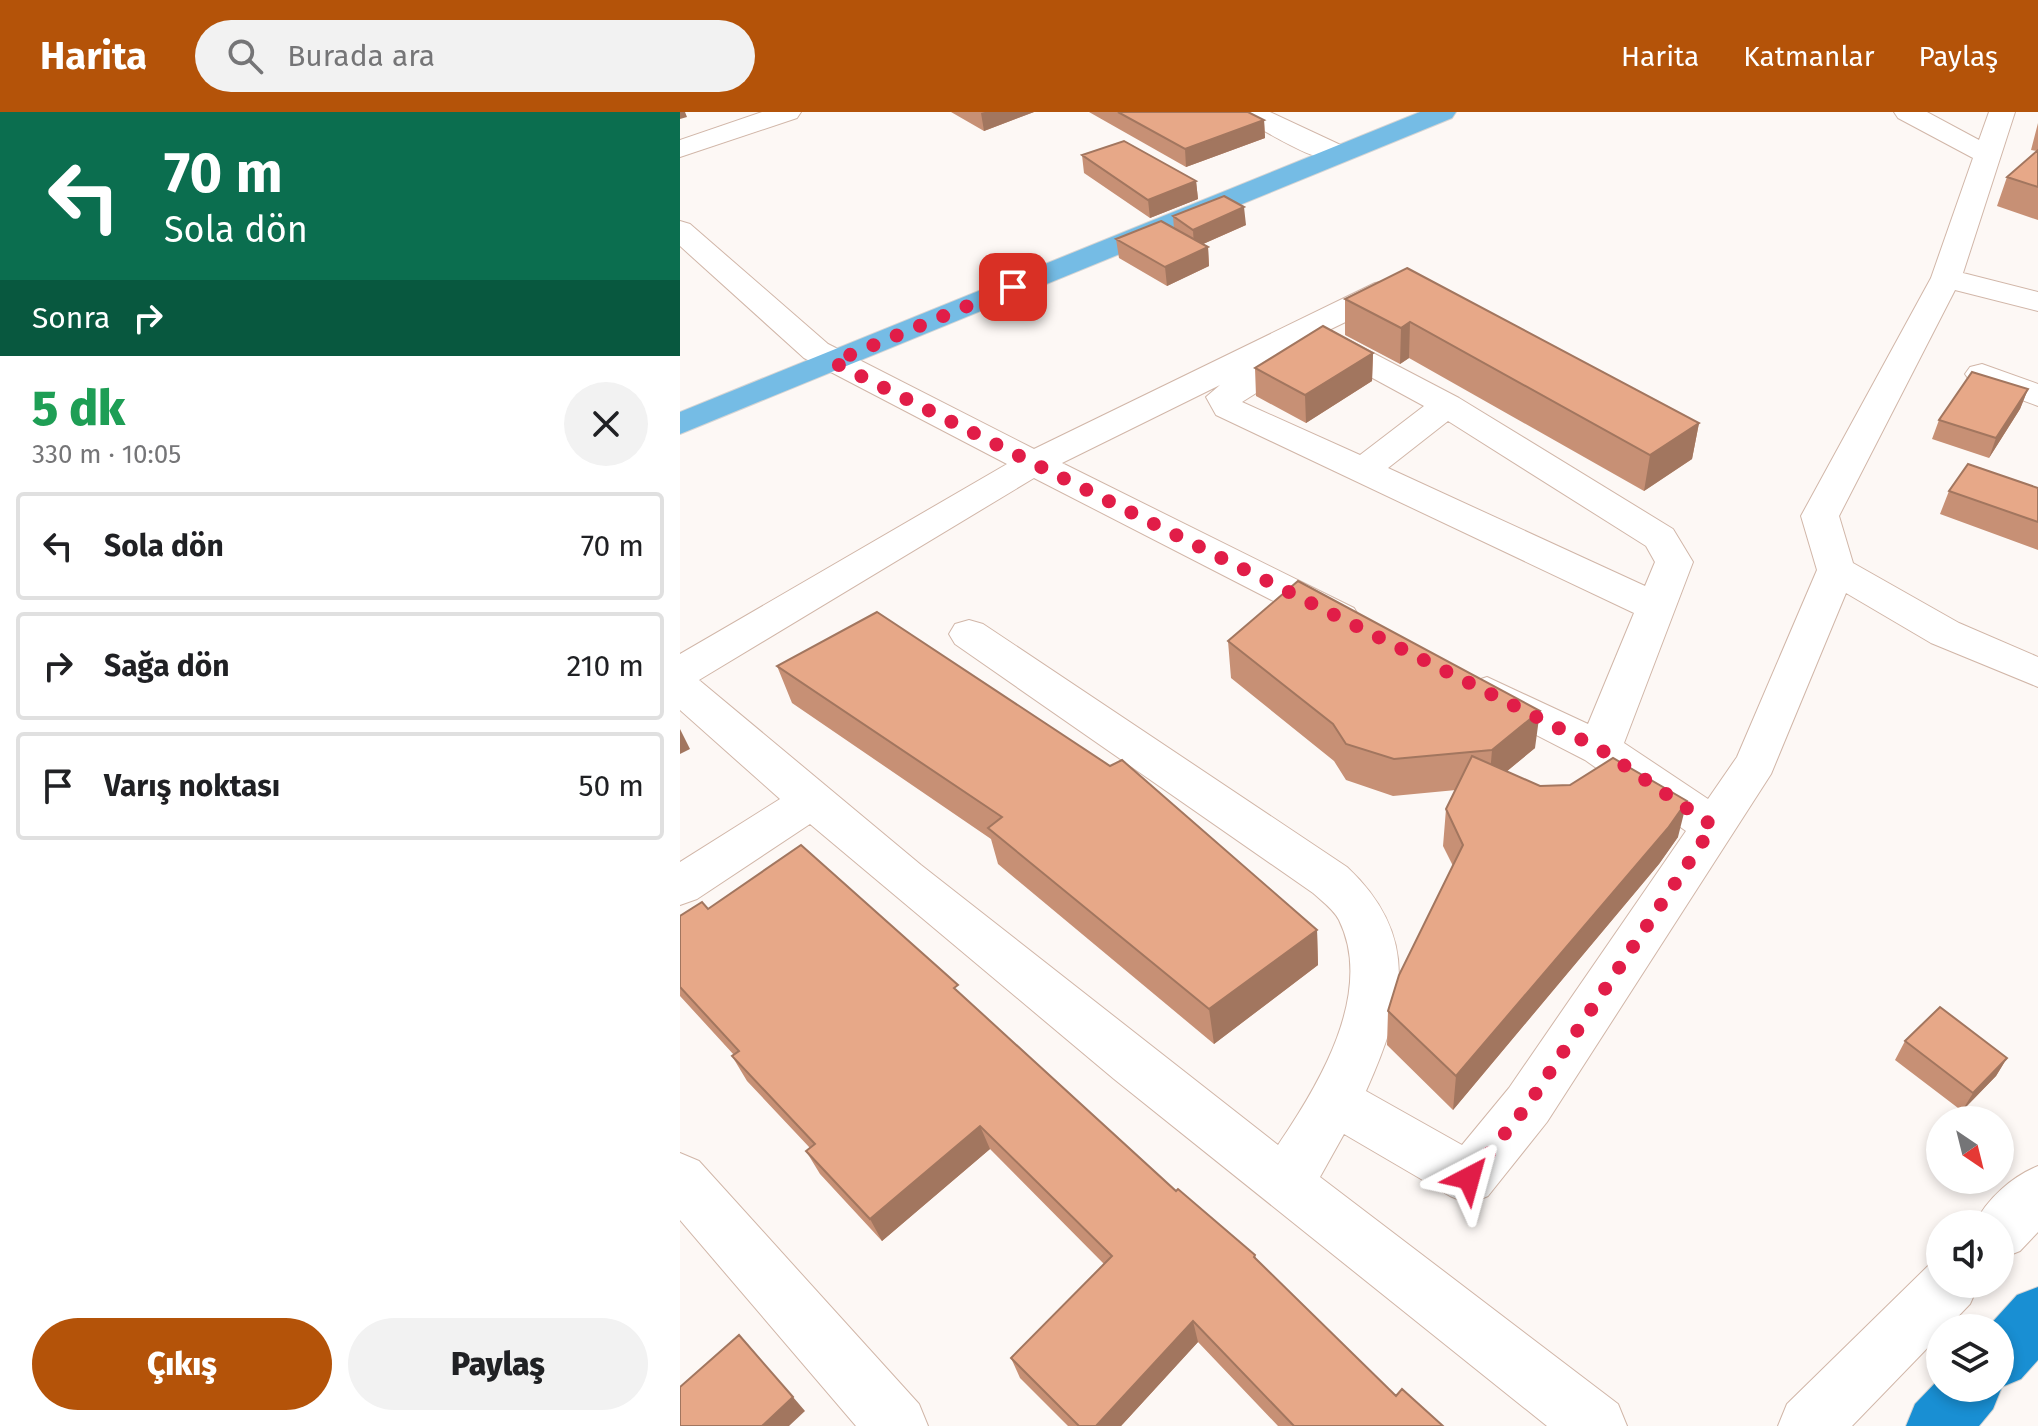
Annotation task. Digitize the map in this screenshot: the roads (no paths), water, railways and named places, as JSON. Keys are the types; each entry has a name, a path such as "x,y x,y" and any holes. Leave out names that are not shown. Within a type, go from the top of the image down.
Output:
{"highway":[{"path":"2014,1343 2038,1316"},
{"path":"1937,1426 1959,1402"}],"main road":[{"path":"1325,150 1399,112"},
{"path":"680,424 825,356 1325,150 1443,112"},
{"path":"680,405 825,356"}],"street":[{"path":"680,149 788,112"},
{"path":"1250,112 1325,150"},
{"path":"1907,112 1985,154"},
{"path":"1337,1102 1469,1178 1528,1105 1756,763 1836,570 1820,516 1946,278 1985,154 2002,112"},
{"path":"680,230 825,356 1374,635"},
{"path":"1946,278 2038,302"},
{"path":"680,673 1034,463 1386,290"},
{"path":"1600,749 1674,562 1660,538 1447,405 1322,338 1223,397 1228,408 1656,607"},
{"path":"1982,374 2038,396"},
{"path":"1362,471 1447,405"},
{"path":"1836,570 1945,633 2038,673"},
{"path":"969,634 1330,880 1360,910 1375,951 1375,1000 1337,1102 1285,1183"},
{"path":"1459,678 1600,749 1713,826"},
{"path":"680,687 810,802 1285,1183 1596,1426"},
{"path":"680,886 810,802"},
{"path":"680,1179 897,1426"},
{"path":"2014,1217 2038,1192"},
{"path":"1809,1426 1936,1298"}]}
